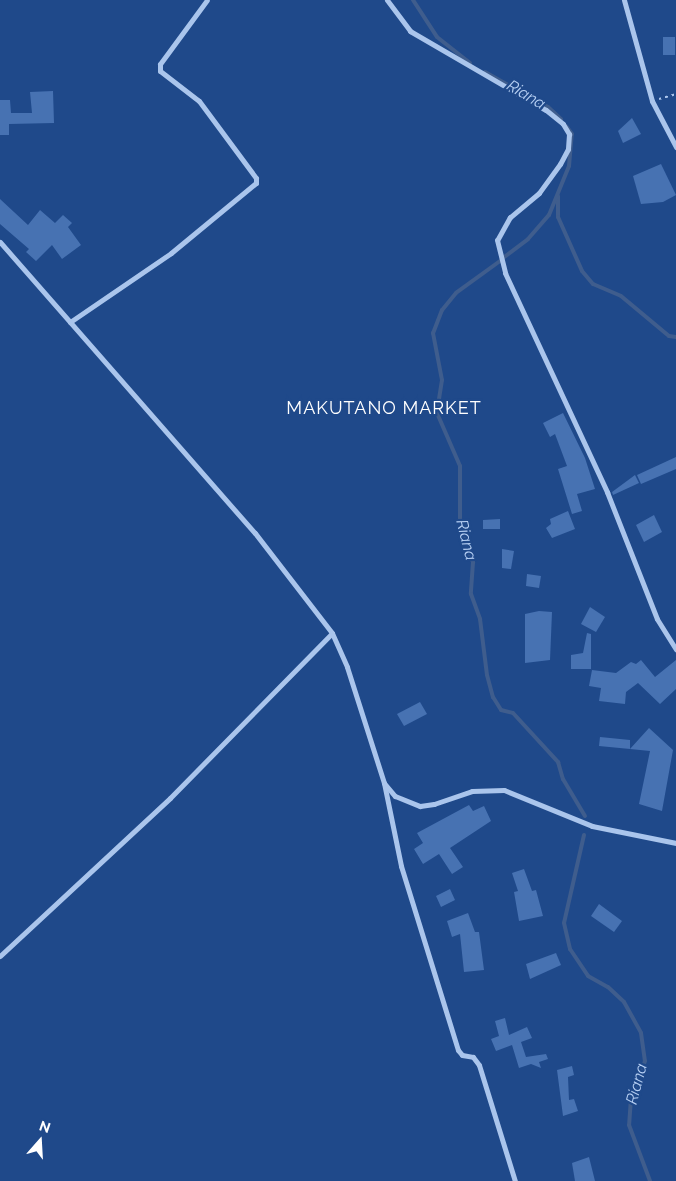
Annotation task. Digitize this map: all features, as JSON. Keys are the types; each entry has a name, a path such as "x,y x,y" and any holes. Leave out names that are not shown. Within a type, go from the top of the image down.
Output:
{"street":[{"path":"70,322 171,253 256,184 256,178 199,101 160,71 160,64 207,0"},
{"path":"387,0 410,31 546,110 563,124 569,134 568,149 560,164 539,193 510,217 497,240 505,273 607,492 657,619 676,649"},
{"path":"624,0 652,101 676,147"},
{"path":"0,242 255,533 332,633 347,667 384,783 400,866 458,1050 462,1055 473,1057 478,1065 515,1181"},
{"path":"0,956 170,798 332,633"},
{"path":"384,783 395,796 420,806 434,804 472,791 504,790 592,826 676,843"}],"path":[{"path":"652,101 676,94"}],"building":[{"path":"663,37 675,37 675,55 663,55"},
{"path":"53,91 54,123 9,124 9,135 0,135 0,100 10,100 11,113 32,113 30,92"},
{"path":"632,118 641,134 623,143 618,131"},
{"path":"661,164 676,195 663,202 641,204 633,176"},
{"path":"0,199 28,225 40,210 55,223 63,215 72,223 68,227 81,245 62,259 52,245 36,261 26,252 29,249 0,224"},
{"path":"563,413 585,458 595,489 577,494 582,511 572,514 558,469 567,466 555,434 550,437 543,423"},
{"path":"676,457 676,469 641,484 637,475"},
{"path":"635,475 639,483 613,495 612,492"},
{"path":"568,511 575,529 552,538 546,528 551,524 550,519"},
{"path":"654,515 662,532 644,542 636,525"},
{"path":"500,519 500,529 483,529 483,520"},
{"path":"502,549 514,551 511,569 502,568"},
{"path":"527,574 541,576 539,588 526,586"},
{"path":"590,607 605,617 596,632 581,624"},
{"path":"539,611 552,612 550,660 525,663 525,614"},
{"path":"587,633 591,634 591,669 571,669 571,655 583,653"},
{"path":"641,660 655,677 676,660 676,689 660,704 638,683 626,692 625,704 599,701 601,688 589,686 592,670 616,673 631,662 636,664"},
{"path":"420,702 427,714 404,726 397,714"},
{"path":"649,728 673,750 662,811 639,804 650,751 630,749"},
{"path":"600,737 630,740 630,749 599,746"},
{"path":"469,805 473,811 484,806 491,821 450,848 463,867 452,874 439,854 423,864 414,849 423,843 417,833"},
{"path":"524,869 532,891 536,890 543,916 519,921 514,892 518,891 512,873"},
{"path":"450,889 455,900 441,907 436,896"},
{"path":"599,904 622,921 614,932 591,916"},
{"path":"468,913 475,932 479,932 484,970 464,972 460,934 452,937 447,921"},
{"path":"556,953 561,965 530,979 526,964"},
{"path":"505,1018 509,1035 527,1027 532,1038 521,1042 526,1057 546,1054 548,1059 539,1062 541,1068 531,1064 519,1068 512,1045 496,1051 491,1039 499,1036 495,1021"},
{"path":"572,1066 574,1075 568,1077 569,1100 574,1099 578,1111 563,1116 557,1070"},
{"path":"589,1157 595,1181 575,1181 572,1163"}],"waterway":[{"name":"Riana","path":"413,0 437,37 470,63"},
{"name":"Riana","path":"485,72 548,107 561,119"},
{"name":"Riana","path":"503,258 528,239 549,215 569,166 572,134 567,127"},
{"path":"558,196 558,217 582,271 593,284 621,296 669,336 676,337"},
{"name":"Riana","path":"500,261 456,293 442,310 433,333 442,380 437,413 460,466 460,519 466,547 473,562 471,594 480,619 487,675 493,697 501,710 513,713 558,762 563,779 585,816"},
{"name":"Riana","path":"584,835 564,923 570,949 588,976 608,987 624,1002 641,1033 645,1061 631,1098 629,1125 650,1181"}],"district":[{"name":"MAKUTANO MARKET","path":"384,408"}]}
